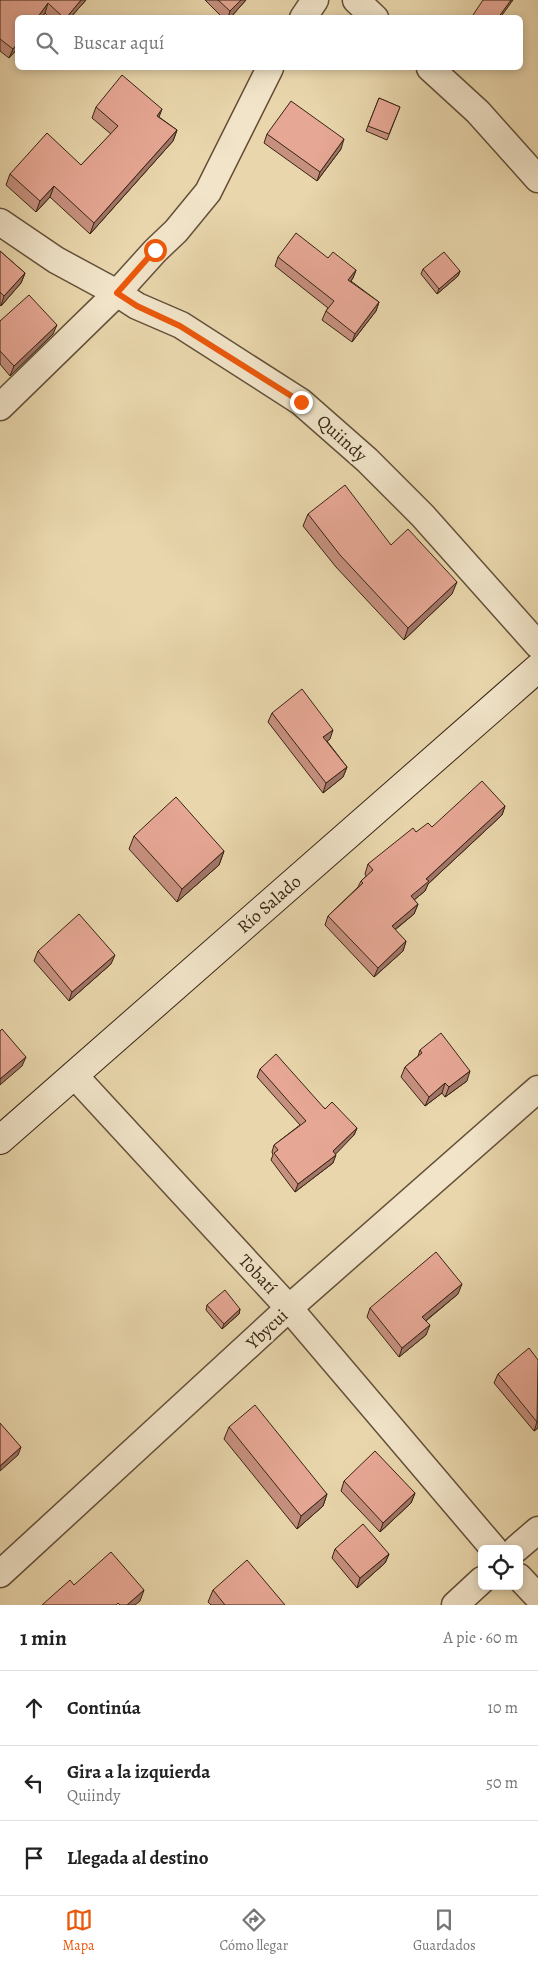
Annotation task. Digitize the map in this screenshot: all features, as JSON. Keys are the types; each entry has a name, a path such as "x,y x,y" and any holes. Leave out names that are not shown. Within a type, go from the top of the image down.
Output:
{"street":[{"path":"305,15 315,0"},
{"path":"356,0 372,15"},
{"path":"0,407 117,293 155,250 176,231 208,192 269,70"},
{"path":"432,70 478,112 538,179"},
{"name":"Quiindy","path":"0,222 56,260 137,306 180,326 301,402 367,460 423,516 538,645"},
{"name":"Río Salado","path":"0,1140 538,668"},
{"name":"Tobatí","path":"74,1075 289,1308 491,1545"},
{"name":"Ybycui","path":"0,1574 289,1308 538,1089"},
{"path":"521,1545 538,1530"},
{"path":"523,1581 538,1597"},
{"path":"455,1605 478,1584"}],"building":[{"path":"0,0 81,0 68,15 61,15 48,3 39,15 15,15 15,47 13,49 0,39"},
{"path":"218,0 241,0 230,11"},
{"path":"483,0 511,0 500,15 473,15"},
{"path":"122,75 162,109 157,116 177,130 94,223 54,186 40,201 10,174 47,133 81,165 118,126 96,107"},
{"path":"379,98 400,107 389,134 368,126"},
{"path":"291,101 344,139 320,172 267,134"},
{"path":"296,233 328,258 333,252 356,270 348,280 379,302 355,334 326,311 334,301 278,257"},
{"path":"0,251 25,273 4,296 0,292"},
{"path":"444,252 460,271 439,289 423,269"},
{"path":"29,295 57,325 14,366 0,351 0,321"},
{"path":"345,485 391,545 408,529 457,582 408,628 340,555 308,514"},
{"path":"302,689 333,730 323,737 347,767 326,783 272,713"},
{"path":"482,781 505,806 426,879 429,881 411,896 418,904 392,926 406,941 378,968 328,916 363,883 361,881 373,870 368,864 413,828 416,832 428,823 432,827"},
{"path":"176,797 224,851 182,889 134,836"},
{"path":"79,914 115,955 72,992 38,951"},
{"path":"2,1029 26,1057 0,1079 0,1031"},
{"path":"441,1033 470,1071 449,1087 445,1083 429,1097 405,1067 422,1053 420,1050"},
{"path":"276,1054 325,1109 332,1102 357,1128 333,1151 336,1155 298,1184 274,1153 278,1150 274,1145 306,1121 260,1069"},
{"path":"436,1252 462,1284 422,1317 430,1325 402,1348 370,1308"},
{"path":"225,1290 240,1309 224,1324 207,1305"},
{"path":"529,1348 538,1360 537,1422 498,1374"},
{"path":"255,1405 327,1494 301,1516 229,1427"},
{"path":"0,1423 21,1447 0,1466"},
{"path":"375,1451 415,1493 383,1523 344,1481"},
{"path":"363,1524 389,1554 360,1578 335,1549"},
{"path":"111,1552 144,1590 127,1605 120,1605 118,1603 116,1605 42,1605 70,1580 74,1585"},
{"path":"247,1560 285,1605 225,1605 213,1590"}],"route":[{"path":"155,250 117,293 137,306 180,326 301,402"}]}
